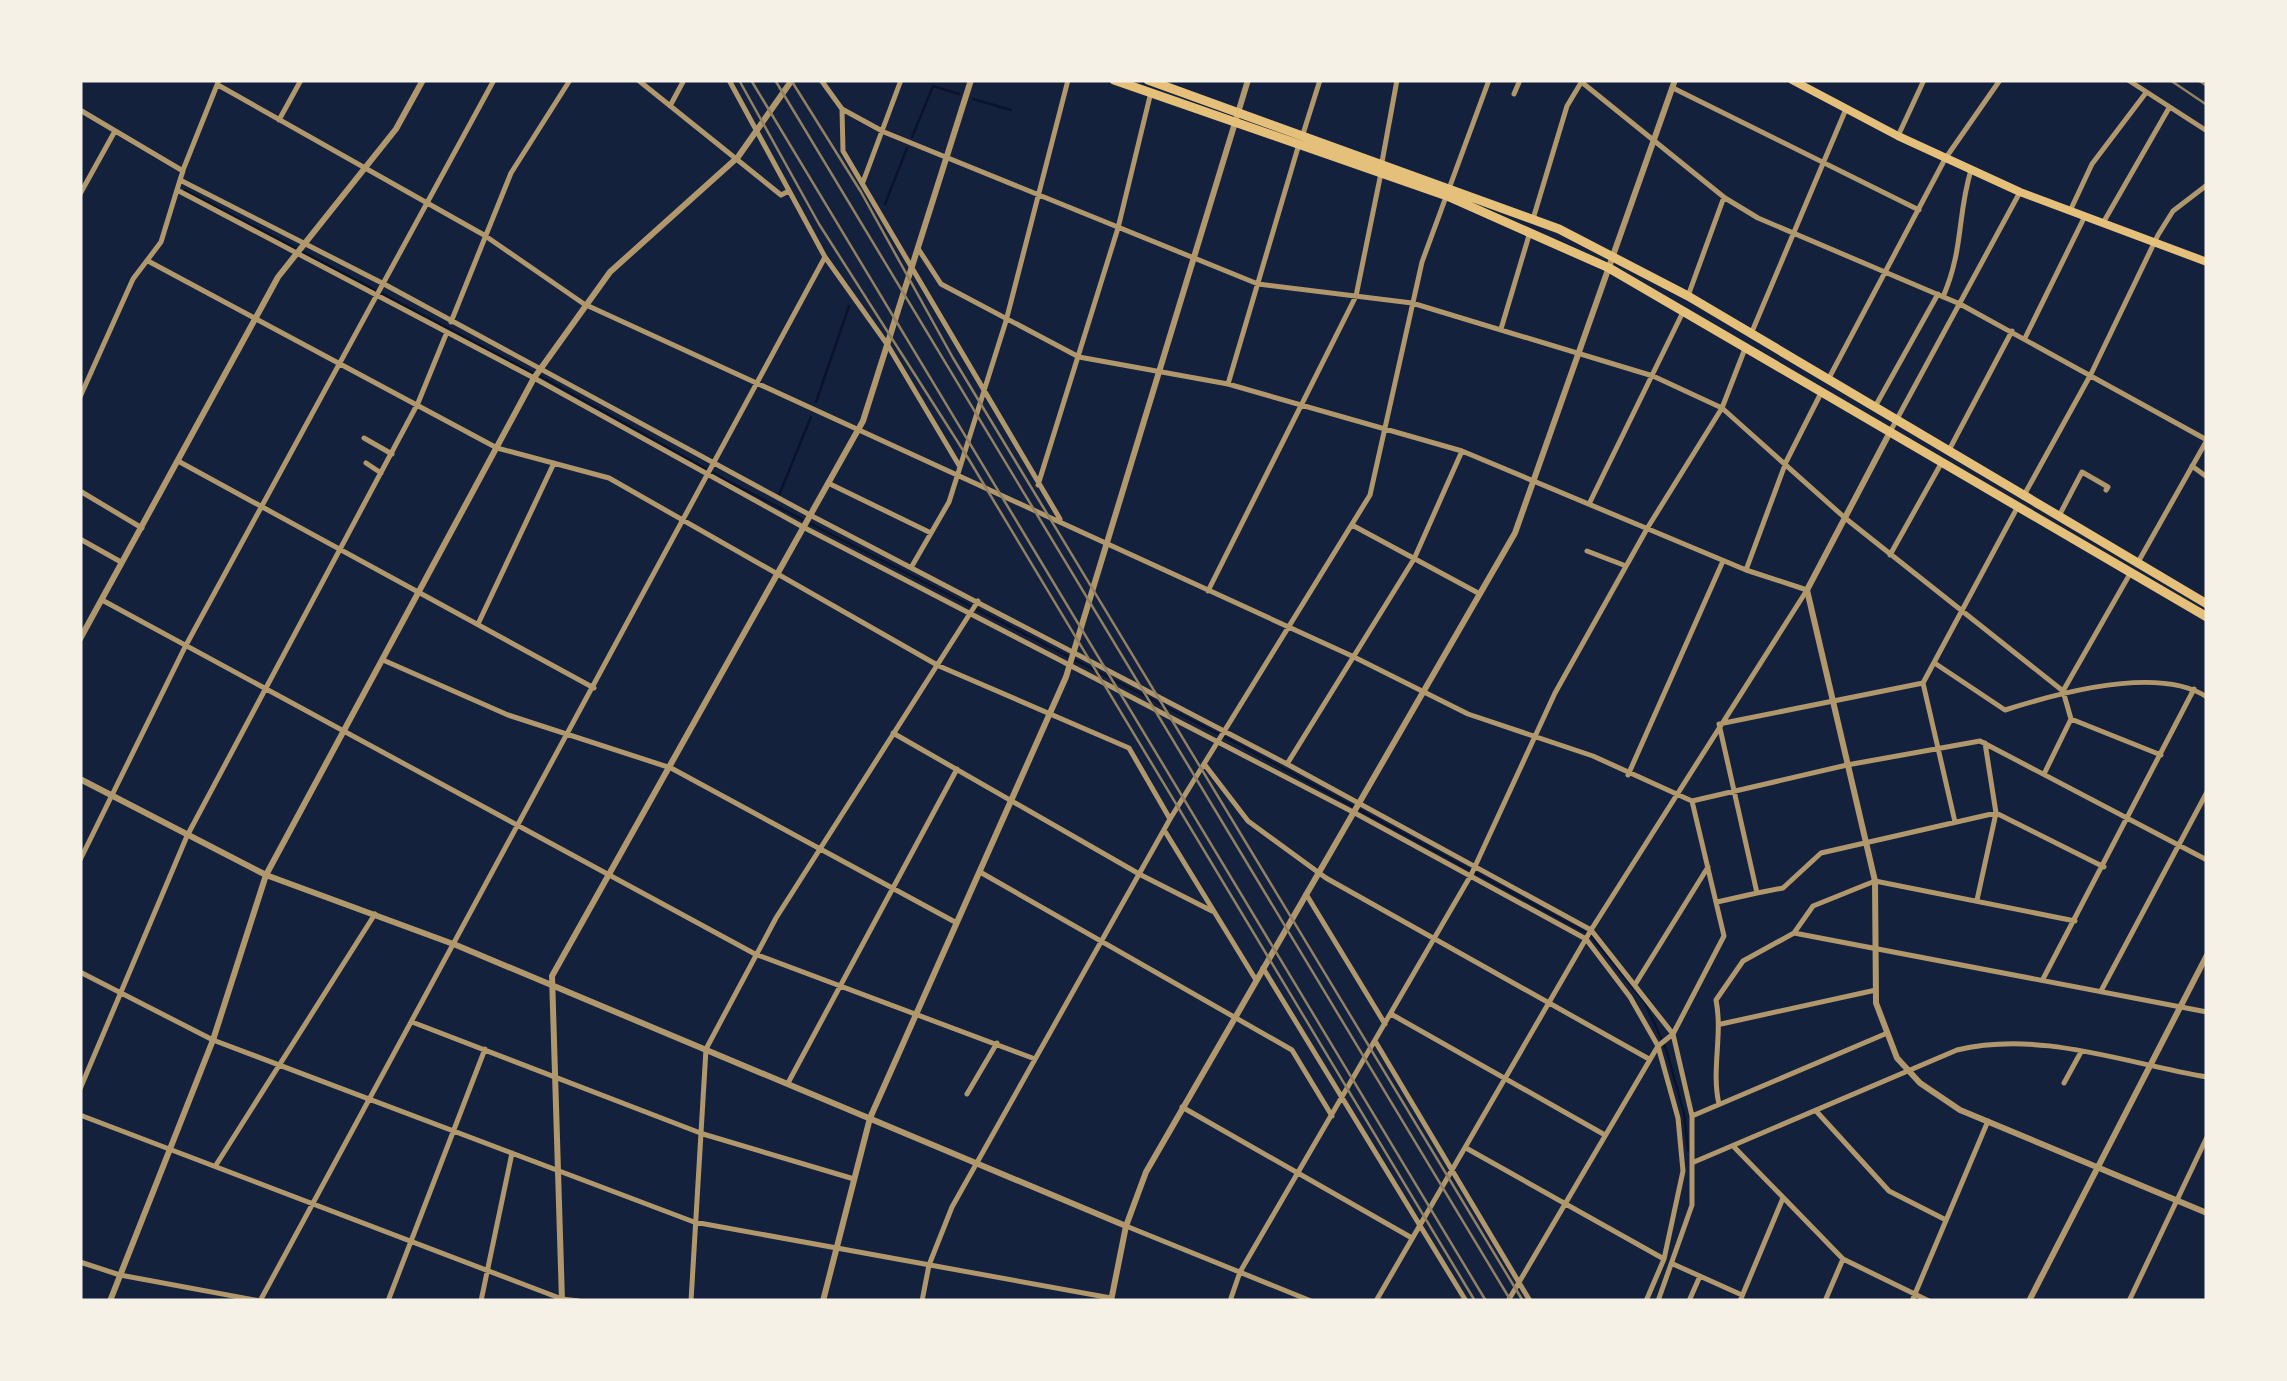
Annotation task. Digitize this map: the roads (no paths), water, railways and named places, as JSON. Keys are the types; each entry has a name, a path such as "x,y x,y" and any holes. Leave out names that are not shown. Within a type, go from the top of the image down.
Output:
{"highway":[{"path":"1114,80 1382,162 1448,191 1609,268 1746,346 1874,408 1894,426"},
{"path":"1153,81 1237,117"},
{"path":"1301,139 1381,173 1533,219 1613,256 1688,296 1825,386 2134,568 2207,604"},
{"path":"2021,501 2058,516 2207,618"}],"main road":[{"path":"1799,82 1945,159 2020,192 2207,262"}],"street":[{"path":"279,120 300,80"},
{"path":"80,639 255,318 300,248 396,129 424,80"},
{"path":"80,860 109,794 185,647 343,364 494,80"},
{"path":"80,1089 187,836 418,404 512,173 570,80"},
{"path":"638,80 781,195 789,191"},
{"path":"670,106 684,80"},
{"path":"729,80 826,257 887,344 960,467"},
{"path":"110,1301 213,1040 266,875 537,374 610,272 738,158 792,80"},
{"path":"822,80 842,109 884,132 1258,284 1412,303 1652,376 1722,408 1844,518 2063,691 2071,719 2044,774"},
{"path":"862,182 901,80"},
{"path":"562,1300 552,976 858,429 971,80"},
{"path":"912,566 960,467 1006,321 1068,80"},
{"path":"824,1301 870,1118 1052,712 1070,663 1248,80"},
{"path":"1228,384 1320,80"},
{"path":"1382,162 1397,80"},
{"path":"922,1301 929,1265 952,1207 1166,833 1170,819 1370,495 1412,303 1489,80"},
{"path":"1514,94 1520,80"},
{"path":"1533,219 1567,106 1581,80 1724,197 1792,234 1960,304 2207,440 2063,691"},
{"path":"1898,136 1924,80"},
{"path":"1746,570 1786,462 1825,386 1945,159 2000,80"},
{"path":"2128,80 2207,131"},
{"path":"1038,485 1118,228 1153,81"},
{"path":"80,397 133,278 161,242 183,170 218,82 484,235 584,304 956,478 1352,656 1468,714 1593,756 1692,802 1847,765 1985,743 2207,860"},
{"path":"80,972 213,1040 694,1222 1111,1300 1126,1226 1146,1172 1515,533 1674,84 1919,210"},
{"path":"2070,211 2092,164 2145,94"},
{"path":"2103,224 2169,108"},
{"path":"842,109 843,152 1061,522"},
{"path":"1751,334 1846,109"},
{"path":"80,110 183,170"},
{"path":"80,194 115,130"},
{"path":"1874,408 1941,296 1963,236 1963,195 1971,170"},
{"path":"1208,591 1356,296 1381,173"},
{"path":"180,180 378,296 537,374 713,470 803,527 1220,740 1586,939 1662,1043 1678,1118 1683,1171 1664,1259 1646,1301"},
{"path":"1955,822 1924,683 2091,374 2154,242 2173,212 2207,184"},
{"path":"177,190 384,286 713,470 912,566 1359,801 1591,930 1636,982 1673,1034 1692,1116 1692,1204 1658,1301"},
{"path":"1376,1301 1591,930 1807,590 2020,192"},
{"path":"1688,296 1724,197"},
{"path":"2025,338 2084,216"},
{"path":"1501,329 1530,231"},
{"path":"917,248 941,284 1080,357 1228,384 1462,451 1746,570 1807,590"},
{"path":"80,1262 120,1275 260,1301 826,257"},
{"path":"148,261 497,448 609,478 940,666 1129,748 1170,819"},
{"path":"1590,502 1684,310"},
{"path":"1890,555 2012,331"},
{"path":"1230,1301 1240,1272 1471,874 1536,736 1626,566 1722,408 1746,346"},
{"path":"364,438 392,454"},
{"path":"1287,764 1414,559 1462,451"},
{"path":"178,461 594,688"},
{"path":"478,624 554,463"},
{"path":"366,464 382,472"},
{"path":"2192,466 2207,477"},
{"path":"2058,516 2082,472 2108,487 2106,490"},
{"path":"828,483 931,533"},
{"path":"80,491 142,528"},
{"path":"1352,525 1480,594"},
{"path":"80,540 123,563"},
{"path":"1587,551 1626,566"},
{"path":"1628,775 1724,561"},
{"path":"1807,590 1875,880 1876,990 1885,1034 1909,1072 1937,1097 2207,1213"},
{"path":"102,600 755,954 1035,1059"},
{"path":"691,1301 706,1049 755,954 818,849 978,602"},
{"path":"382,659 508,716 670,768 956,922"},
{"path":"1934,663 2005,710 2063,691 2172,682 2207,697"},
{"path":"1719,724 1924,683"},
{"path":"2043,979 2194,689"},
{"path":"2071,719 2161,755"},
{"path":"1719,724 1757,892"},
{"path":"894,732 1012,803 1212,910"},
{"path":"1977,900 1996,813 1985,743"},
{"path":"1205,766 1248,821 1318,872 1650,1060"},
{"path":"788,1084 957,768"},
{"path":"80,779 266,875 456,944 1310,1301"},
{"path":"2102,992 2207,792"},
{"path":"1508,1301 1650,1060 1673,1034 1724,936 1692,802"},
{"path":"1716,902 1783,888 1821,854 1996,813 2104,867"},
{"path":"1166,833 1256,980"},
{"path":"1636,982 1708,867"},
{"path":"980,872 1292,1050 1332,1116"},
{"path":"1719,1104 1716,1089 1721,1024 1716,1000 1743,961 1794,933 1813,906 1875,880 2075,921"},
{"path":"1306,894 1385,1024"},
{"path":"216,1165 375,914"},
{"path":"1794,933 2207,1012"},
{"path":"2029,1301 2207,955"},
{"path":"1263,968 1466,1301"},
{"path":"1721,1024 1876,990"},
{"path":"1391,1014 1606,1135"},
{"path":"412,1022 702,1134 854,1179"},
{"path":"1692,1116 1885,1034"},
{"path":"1375,1041 1530,1301"},
{"path":"967,1094 997,1043"},
{"path":"1694,1162 1735,1148 1957,1050 1984,1043 2044,1044 2207,1076"},
{"path":"388,1301 485,1050"},
{"path":"2064,1082 2080,1052"},
{"path":"1182,1107 1412,1238"},
{"path":"1817,1112 1889,1192 1946,1220"},
{"path":"80,1116 488,1268 562,1300 579,1301"},
{"path":"1914,1298 1988,1121"},
{"path":"2130,1301 2207,1137"},
{"path":"1466,1148 1664,1259"},
{"path":"1735,1148 1843,1260 1914,1298 1929,1301"},
{"path":"481,1301 512,1154"},
{"path":"1673,1264 1741,1298 1783,1198"},
{"path":"1825,1301 1843,1260"},
{"path":"1689,1301 1700,1276"}],"waterway":[{"path":"912,137 933,86 959,94"},
{"path":"973,99 1011,110"},
{"path":"885,204 907,148"},
{"path":"185,190 533,373"},
{"path":"816,402 849,306"},
{"path":"540,376 726,480 1236,743 1590,935 1645,1003 1666,1049 1684,1113 1688,1150"},
{"path":"779,495 811,417"}],"tram line":[{"path":"739,80 819,224 968,458 1475,1301"},
{"path":"791,80 861,192 953,358 1523,1301"}],"railway":[{"path":"751,80 1486,1301"},
{"path":"775,80 1511,1301"},
{"path":"2170,80 2207,105"},
{"path":"2198,80 2207,86"}]}
